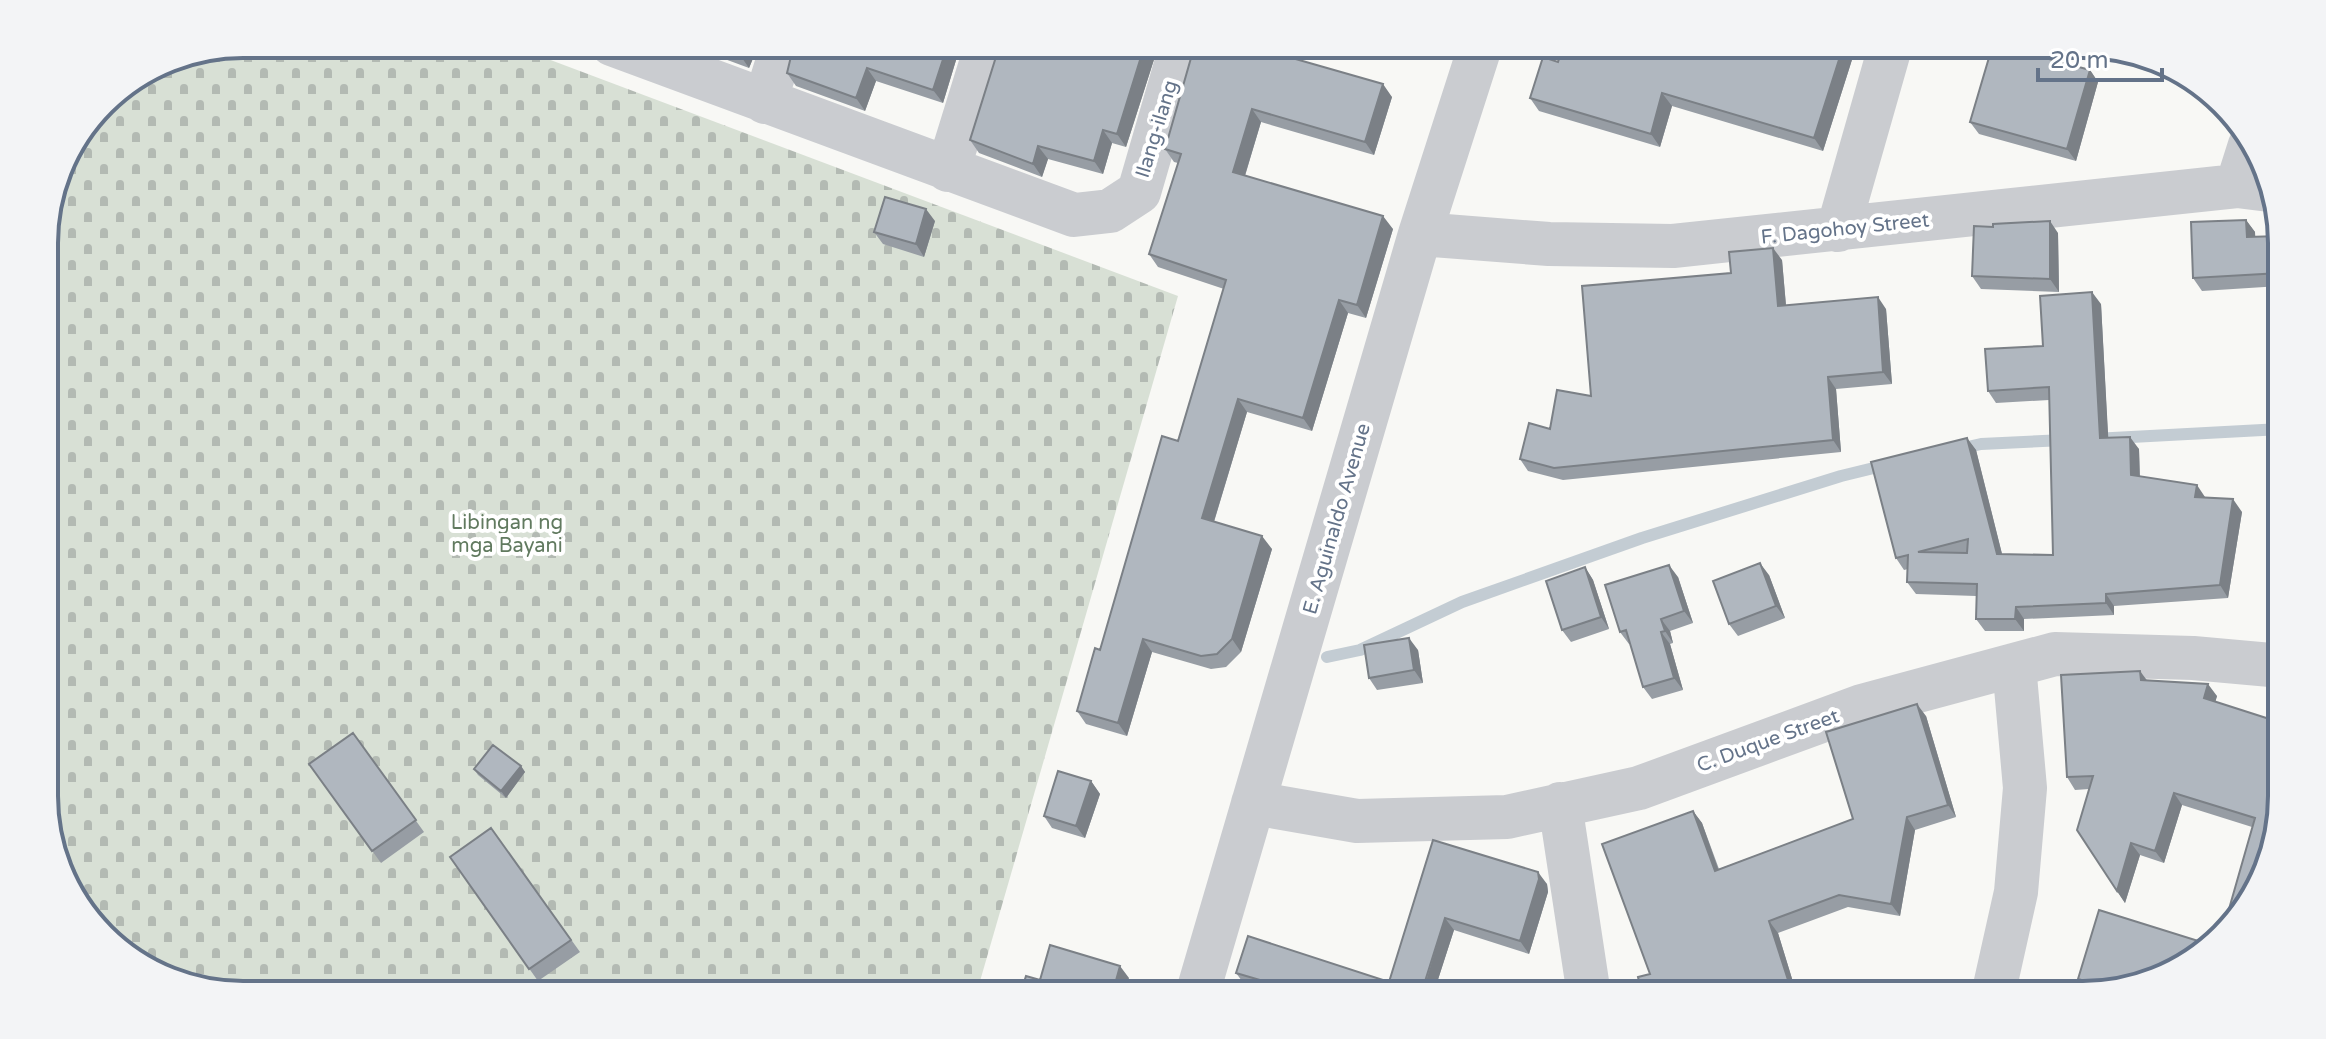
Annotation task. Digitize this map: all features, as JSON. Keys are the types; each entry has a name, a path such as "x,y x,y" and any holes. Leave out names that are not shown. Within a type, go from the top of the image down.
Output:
{"street":[{"path":"649,58 948,170 983,58"},
{"path":"765,102 779,58"},
{"name":"Ilang-ilang","path":"948,170 1074,215 1110,211 1139,192 1178,58"},
{"name":"E. Aguinaldo Avenue","path":"1201,981 1420,234 1477,58"},
{"path":"1838,230 1887,58"},
{"path":"2252,167 2253,188"},
{"name":"F. Dagohoy Street","path":"1420,234 1549,244 1673,246 2253,188"},
{"name":"C. Duque Street","path":"1253,803 1357,821 1507,817 1639,788 1862,706 2055,654 2193,658 2268,665"},
{"path":"1996,981 2016,892 2025,788 2014,665"},
{"path":"1560,804 1587,981"}],"green space":[{"name":"Libingan ng mga Bayani","path":"231,58 545,58 1178,296 980,981 219,979 172,967 130,943 96,909 83,889 64,844 58,796 58,231 64,195 89,140 121,104 150,83 183,68"}],"building":[{"path":"791,58 943,58 933,90 867,68 856,98 787,73"},
{"path":"996,58 1141,58 1117,134 1103,130 1094,161 1038,146 1033,164 970,140"},
{"path":"1191,58 1292,58 1383,84 1365,142 1252,109 1233,172 1383,216 1357,305 1339,300 1303,418 1238,399 1202,518 1262,536 1232,639 1217,654 1201,656 1143,639 1118,723 1077,711 1095,648 1100,650 1162,436 1178,441 1226,280 1149,254 1181,154 1165,149"},
{"path":"1543,58 1558,62 1559,58 1840,58 1814,138 1662,93 1651,134 1530,98"},
{"path":"1989,58 2045,58 2090,70 2067,149 1970,122"},
{"path":"885,197 926,209 916,244 874,232"},
{"path":"2246,220 2247,237 2267,236 2268,274 2193,278 2191,222"},
{"path":"2050,221 2050,279 1972,276 1974,226"},
{"path":"1773,248 1778,306 1878,297 1883,372 1828,377 1833,440 1554,468 1520,459 1529,423 1550,429 1557,390 1591,396 1582,286 1731,273 1729,252"},
{"path":"2092,292 2100,438 2130,437 2131,475 2197,485 2195,497 2233,499 2220,585 2106,594 2106,603 2016,607 2015,619 1976,619 1977,584 1907,582 1908,555 1896,558 1871,462 1967,438 1997,554 2053,555 2049,387 1988,391 1985,349 2043,346 2040,296","holes":["1968,539 1967,553 1918,552"]},
{"path":"1760,563 1776,606 1729,624 1713,581"},
{"path":"1669,565 1684,611 1661,619 1665,631 1661,632 1674,678 1643,687 1626,630 1620,632 1605,585"},
{"path":"1585,567 1601,617 1562,630 1546,581"},
{"path":"1409,638 1414,670 1369,678 1364,645"},
{"path":"2140,671 2141,680 2208,684 2204,698 2268,719 2268,808 2264,832 2254,867 2229,911 2255,818 2174,793 2155,851 2131,843 2117,891 2077,830 2093,776 2067,777 2061,675"},
{"path":"1917,704 1948,805 1907,817 1891,904 1839,895 1769,921 1788,981 1639,981 1638,977 1650,974 1602,844 1693,811 1715,871 1853,819 1826,732"},
{"path":"353,733 416,820 372,851 309,764"},
{"path":"493,745 521,766 501,791 474,769"},
{"path":"1058,771 1091,781 1076,826 1044,816"},
{"path":"491,828 571,940 529,969 450,857"},
{"path":"1433,840 1538,872 1539,879 1520,941 1445,918 1425,981 1389,981"},
{"path":"2099,910 2198,941 2165,962 2143,971 2095,981 2078,979"},
{"path":"1248,936 1386,981 1264,981 1236,973"},
{"path":"1050,945 1120,966 1116,981 1024,981 1026,976 1040,980"}],"waterway":[{"path":"2094,439 2268,430"},
{"path":"1959,449 1981,444 2064,440"},
{"path":"1327,657 1360,650 1462,602 1642,538 1886,465"}]}
